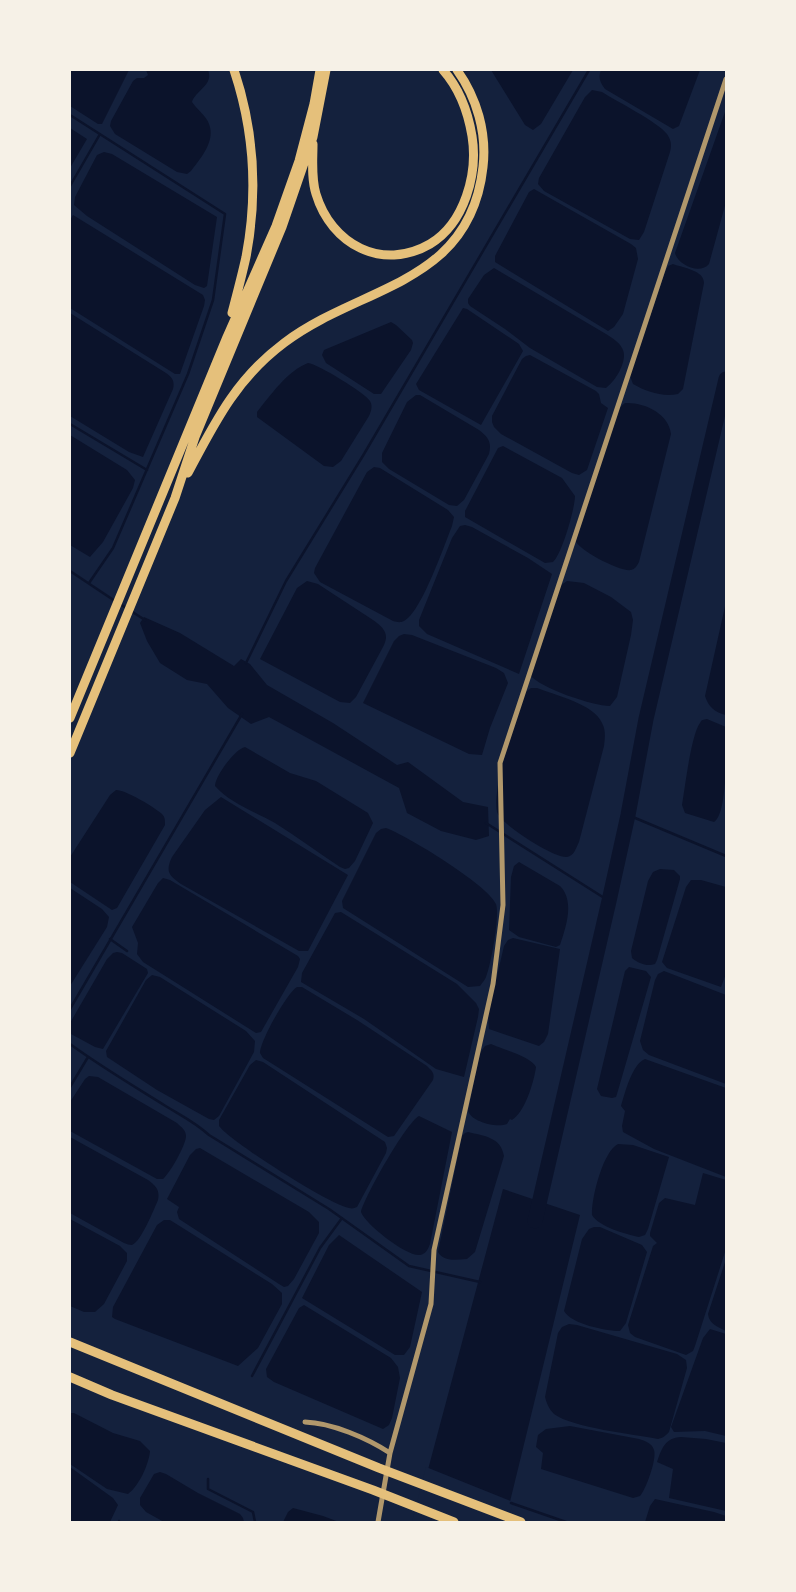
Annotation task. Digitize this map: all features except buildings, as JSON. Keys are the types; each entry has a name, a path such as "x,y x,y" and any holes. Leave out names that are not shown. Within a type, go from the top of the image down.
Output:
{"highway":[{"path":"226,337 246,257 252,214 254,175 250,134 242,92 234,70"},
{"path":"70,718 226,337 279,226 314,104 320,70"},
{"path":"70,753 175,498 195,437 313,137 326,70"},
{"path":"313,137 315,192 324,216 338,233 354,245 372,253 391,255 417,250 431,243 458,216 472,175 474,148 470,123 462,100 450,77 443,70"},
{"path":"175,498 207,436 232,395 257,366 283,343 312,323 387,289 417,273 439,256 458,235 471,212 481,182 484,154 481,124 473,97 457,70"},
{"path":"70,1342 380,1468 522,1522"},
{"path":"70,1377 112,1395 373,1490 454,1522"}],"street":[{"path":"378,1522 390,1453 431,1304 434,1250 493,984 502,905 500,763 726,78"},
{"path":"305,1422 320,1423 376,1444 390,1453"}],"water":[{"path":"70,70 129,70 102,124 98,124 70,106"},
{"path":"146,70 208,70 209,80 207,84 192,102 208,121 211,130 209,143 191,171 187,174 177,172 115,134 110,126 133,81 148,75"},
{"path":"491,70 573,70 541,124 533,130 525,125"},
{"path":"601,70 700,70 679,126 673,129 605,89 600,80"},
{"path":"592,90 602,92 646,118 662,129 670,140 670,152 644,232 639,240 630,239 544,191 538,184 539,178 585,97"},
{"path":"726,109 726,202 709,264 700,269 695,269 680,261 675,253"},
{"path":"70,128 87,139 70,168"},
{"path":"104,152 112,154 217,217 207,286 204,288 195,285 87,216 74,205 75,197 97,155"},
{"path":"534,189 636,248 638,259 623,314 614,327 608,331 495,262 495,256 529,192"},
{"path":"73,215 203,295 205,300 204,306 180,374 175,374 70,308 70,220"},
{"path":"673,264 697,272 701,275 704,283 683,389 678,394 666,395 638,387 633,384 630,376 665,272 668,266"},
{"path":"494,268 606,334 619,344 624,353 623,364 610,385 606,388 597,387 530,348 470,306 468,299 484,275"},
{"path":"463,308 519,344 523,351 481,425 419,390 416,384"},
{"path":"70,313 170,376 174,384 173,389 143,457 129,452 70,416"},
{"path":"391,322 413,343 411,350 381,394 374,394 326,363 322,355 324,350"},
{"path":"530,355 596,391 599,394 601,403 608,408 587,470 579,475 501,434 494,427 492,416 522,359"},
{"path":"308,363 331,373 351,386 366,397 371,405 369,416 341,461 333,467 324,466 257,417 257,412 280,384 293,372"},
{"path":"416,395 420,395 479,430 488,440 490,446 489,454 464,500 457,506 449,505 389,469 382,462 382,453 407,402"},
{"path":"625,403 648,407 661,415 666,421 671,434 639,562 631,570 618,568 600,560 583,549 575,540 618,409"},
{"path":"70,435 127,470 135,480 133,488 103,542 90,557 70,545"},
{"path":"503,446 562,478 575,496 567,530 557,557 553,562 545,563 465,517 465,511 498,448"},
{"path":"374,467 380,468 448,510 454,517 444,548 425,593 411,615 401,622 393,621 320,582 314,573 367,472"},
{"path":"465,525 528,558 552,574 519,674 427,634 419,626 419,620 452,538 460,526"},
{"path":"307,581 318,584 373,620 385,632 386,638 383,647 356,697 350,703 340,702 260,659 297,588"},
{"path":"567,581 584,583 611,597 631,612 633,620 631,635 617,697 610,706 592,703 555,691 530,675 560,586"},
{"path":"726,602 726,715 718,713 712,708 705,696"},
{"path":"144,617 180,633 234,666 241,659 250,664 267,685 333,723 397,765 408,762 463,802 488,807 489,836 476,840 441,831 407,813 399,788 269,717 251,724 228,708 207,684 187,680 160,663 147,641 140,623"},
{"path":"404,634 412,635 496,668 504,673 508,683 490,728 482,755 469,754 363,703 394,641"},
{"path":"531,688 537,688 583,705 598,716 604,728 604,746 579,842 573,853 567,857 551,853 529,840 517,832 497,812 496,801 504,756 521,700 524,693"},
{"path":"707,719 726,727 724,793 719,816 714,822 685,813 682,805 694,738 701,722"},
{"path":"245,747 290,773 316,781 368,813 373,823 355,861 349,868 340,867 275,823 235,802 215,786 218,776 226,764 236,753"},
{"path":"116,790 147,803 164,816 165,825 117,908 112,910 70,882 70,857 110,795"},
{"path":"221,797 348,875 308,951 299,951 181,884 169,873 172,857 205,810"},
{"path":"386,828 446,861 478,885 496,904 497,918 492,952 486,977 480,986 468,987 343,908 342,901 376,833"},
{"path":"519,862 560,886 565,892 568,914 560,945 556,947 519,937 509,930 511,877 514,866"},
{"path":"660,869 674,870 680,876 680,879 657,960 655,964 646,965 632,958 631,951 648,881 653,872"},
{"path":"163,878 170,880 298,956 300,959 298,967 261,1032 256,1033 143,962 137,954 138,943 132,927 158,883"},
{"path":"691,880 701,880 726,887 726,974 721,987 667,968 662,962 686,887"},
{"path":"70,888 102,909 109,917 107,927 70,986"},
{"path":"341,912 457,984 476,1003 479,1009 478,1017 464,1077 436,1069 364,1019 301,982 302,973 335,913"},
{"path":"513,938 560,949 548,1034 544,1042 539,1046 489,1029 488,1015 504,946 508,940"},
{"path":"117,952 122,953 147,969 148,973 103,1049 95,1047 71,1034 70,1023 107,959"},
{"path":"629,967 646,971 651,977 617,1094 616,1097 612,1098 601,1096 597,1089 625,971"},
{"path":"664,971 726,995 726,1084 649,1055 643,1050 640,1041 655,980 658,974"},
{"path":"152,975 160,977 246,1031 255,1041 254,1052 219,1116 214,1120 157,1090 107,1057 106,1051 146,980"},
{"path":"297,987 302,987 357,1020 427,1066 433,1072 433,1080 394,1136 388,1137 263,1058 260,1053 264,1038 281,1007"},
{"path":"491,1044 529,1060 536,1067 525,1104 517,1116 512,1120 510,1119 507,1124 502,1125 491,1125 479,1121 470,1115 468,1111 480,1053 485,1046"},
{"path":"645,1059 726,1088 726,1177 654,1149 623,1132 622,1126 625,1111 621,1106 636,1067"},
{"path":"256,1060 263,1062 385,1142 386,1153 357,1207 350,1208 338,1204 303,1185 260,1158 219,1126 219,1120 250,1065"},
{"path":"89,1076 98,1077 177,1123 184,1130 186,1136 181,1152 163,1179 157,1179 70,1131 70,1102"},
{"path":"419,1116 452,1132 430,1244 428,1249 420,1255 406,1251 387,1239 370,1224 361,1212 370,1191 387,1161 405,1132"},
{"path":"468,1132 486,1136 496,1141 504,1156 475,1252 467,1259 451,1260 438,1252 462,1136"},
{"path":"70,1137 148,1180 157,1188 158,1200 136,1243 129,1245 124,1243 70,1213"},
{"path":"618,1144 633,1145 669,1157 648,1229 645,1235 639,1237 620,1232 600,1223 592,1215 596,1187 603,1165 607,1156"},
{"path":"200,1148 309,1212 319,1222 319,1233 294,1279 288,1286 284,1287 279,1284 179,1219 177,1212 179,1207 167,1199 190,1155"},
{"path":"703,1173 726,1180 726,1249 695,1346 693,1351 686,1355 635,1337 630,1333 628,1325 653,1246 657,1243 650,1236 650,1233 659,1203 665,1198 695,1205"},
{"path":"503,1189 580,1215 505,1522 414,1522"},
{"path":"70,1219 120,1246 127,1253 127,1261 104,1304 95,1312 84,1312 70,1306"},
{"path":"164,1220 170,1220 272,1284 282,1293 282,1304 258,1348 238,1366 112,1317 113,1307 157,1225"},
{"path":"600,1227 642,1245 647,1252 626,1323 620,1331 606,1330 581,1323 568,1316 564,1311 582,1239 589,1229"},
{"path":"339,1235 422,1292 410,1347 404,1355 395,1355 302,1298 329,1245"},
{"path":"726,1259 726,1331 712,1323 708,1314"},
{"path":"304,1305 391,1358 398,1367 400,1378 389,1425 383,1429 274,1382 267,1377 266,1369 299,1308"},
{"path":"569,1324 677,1354 686,1360 687,1368 669,1432 665,1436 658,1439 589,1427 563,1419 552,1412 545,1397 558,1333 562,1327"},
{"path":"710,1329 726,1334 726,1436 705,1431 674,1432 671,1427 703,1338"},
{"path":"70,1413 74,1413 113,1433 140,1441 150,1451 143,1474 136,1486 128,1494 107,1489 70,1464"},
{"path":"570,1426 639,1439 652,1446 655,1454 652,1467 648,1481 640,1496 633,1498 541,1469 543,1453 536,1447 538,1435 546,1429"},
{"path":"681,1437 726,1443 726,1511 669,1498 673,1469 657,1462 665,1445 671,1439"},
{"path":"70,1467 113,1498 118,1505 110,1522 70,1522"},
{"path":"160,1472 240,1514 244,1522 164,1522 146,1512 140,1505 140,1498 154,1474"},
{"path":"655,1499 714,1512 726,1516 726,1522 645,1522 650,1506"},
{"path":"293,1508 339,1522 283,1522 288,1512"}],"pier":[{"path":"426,1467 513,1502 508,1522 412,1522"}],"waterway":[{"path":"246,663 286,581 364,454 589,70"},
{"path":"70,115 225,214 213,300 188,374 113,548 89,583"},
{"path":"70,186 100,134"},
{"path":"535,1221 609,901 646,719 726,379"},
{"path":"70,424 147,470"},
{"path":"70,571 115,601"},
{"path":"120,604 145,620"},
{"path":"70,1009 242,714"},
{"path":"628,815 726,856"},
{"path":"486,823 609,901"},
{"path":"110,939 127,951"},
{"path":"70,1044 116,1075 193,1122 209,1135 329,1209 409,1266 480,1282"},
{"path":"70,1087 88,1057"},
{"path":"252,1376 320,1248 342,1218"},
{"path":"208,1479 208,1489 253,1512 255,1522"},
{"path":"511,1503 566,1522"}]}
